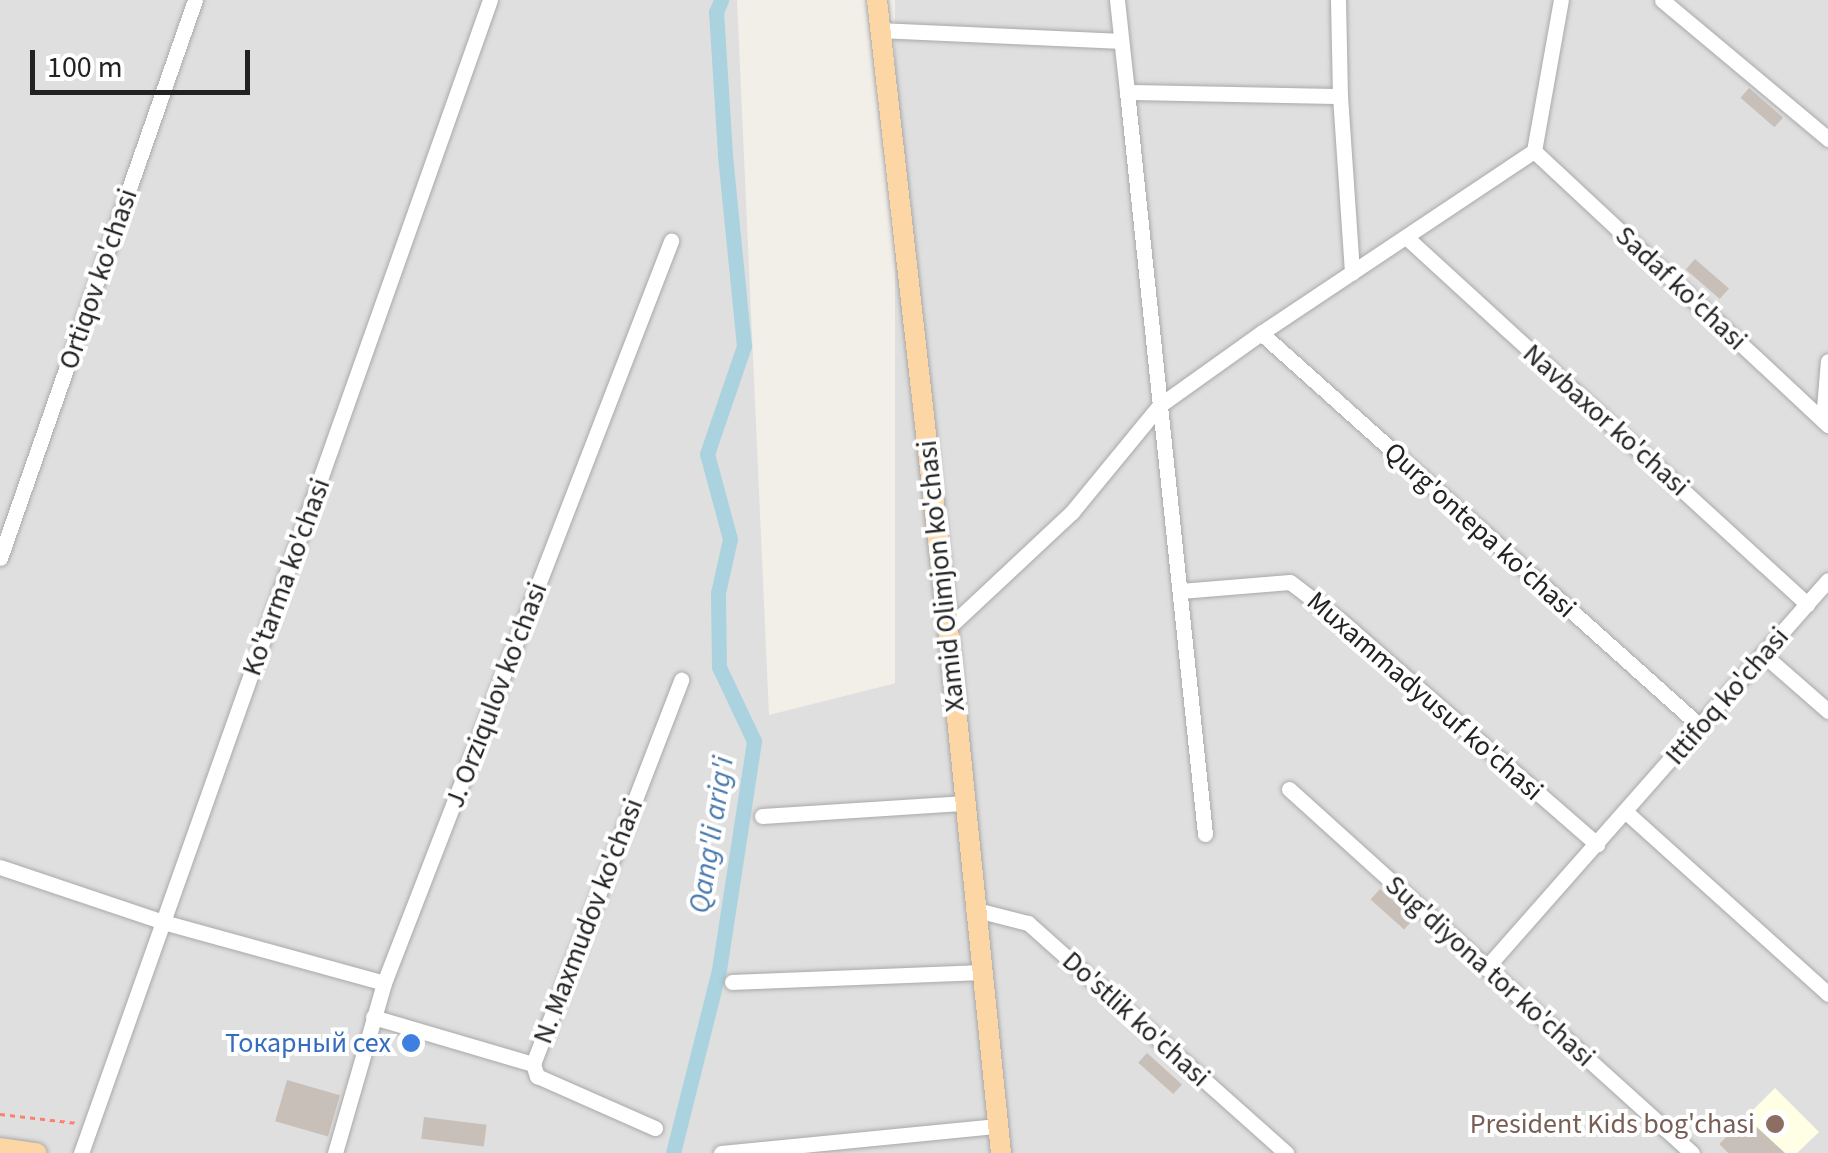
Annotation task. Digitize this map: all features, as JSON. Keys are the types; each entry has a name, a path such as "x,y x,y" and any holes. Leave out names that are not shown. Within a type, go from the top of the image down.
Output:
{"main road":[{"name":"Xamid Olimjon ko'chasi","path":"877,0 948,628 962,803 1001,1152"},
{"path":"0,1148 37,1153"}],"street":[{"name":"Ortiqov ko'chasi","path":"0,558 195,0"},
{"name":"Ko'tarma ko'chasi","path":"81,1153 490,0"},
{"path":"1117,0 1205,834"},
{"path":"1338,0 1352,273"},
{"path":"948,628 1072,512 1160,404 1534,151 1561,0"},
{"path":"1662,0 1828,139"},
{"path":"880,30 1122,41"},
{"path":"1127,92 1340,96"},
{"name":"Sadaf ko'chasi","path":"1534,151 1825,422"},
{"name":"Navbaxor ko'chasi","path":"1406,237 1807,604"},
{"name":"J. Orziqulov ko'chasi","path":"335,1153 384,984 672,241"},
{"name":"Qurg'ontepa ko'chasi","path":"1261,333 1700,726"},
{"path":"1825,422 1828,361"},
{"name":"Ittifoq ko'chasi","path":"1486,968 1828,580"},
{"name":"Muxammadyusuf ko'chasi","path":"1180,591 1290,582 1356,634 1597,844"},
{"path":"1764,654 1828,711"},
{"name":"N. Maxmudov ko'chasi","path":"373,1017 533,1064 682,680"},
{"name":"Sug'diyona tor ko'chasi","path":"1289,789 1692,1153"},
{"path":"762,816 962,803"},
{"path":"1626,812 1828,994"},
{"path":"0,867 163,922 384,984"},
{"name":"Do'stlik ko'chasi","path":"973,909 1028,923 1286,1153"},
{"path":"732,982 981,972"},
{"path":"533,1064 536,1076 655,1128"},
{"path":"721,1153 998,1126"}],"path":[{"path":"0,1114 89,1125"}],"shaded area":[{"path":"0,0 737,0 769,715 936,673 983,1153 0,1153"},
{"path":"895,0 1828,0 1828,1153 895,1153"},
{"name":"President Kids bog'chasi","path":"1775,1088 1819,1132 1797,1153 1728,1153 1719,1144"}],"building":[{"path":"1749,88 1783,118 1774,127 1740,98"},
{"path":"1695,259 1729,289 1720,299 1686,270"},
{"path":"1380,889 1413,919 1404,930 1371,899"},
{"path":"1147,1053 1182,1084 1173,1094 1138,1063"},
{"path":"287,1080 340,1095 328,1136 275,1121"},
{"path":"424,1117 487,1125 484,1147 421,1139"},
{"path":"1746,1117 1785,1153 1728,1153 1719,1144"}],"waterway":[{"name":"Qang'li arig'i","path":"673,1153 719,970 754,741 719,667 718,593 730,539 707,454 744,346 725,154 716,12 721,0"}],"place":[{"name":"Токарный сех","path":"411,1043"},
{"name":"President Kids bog'chasi","path":"1775,1124"}]}
